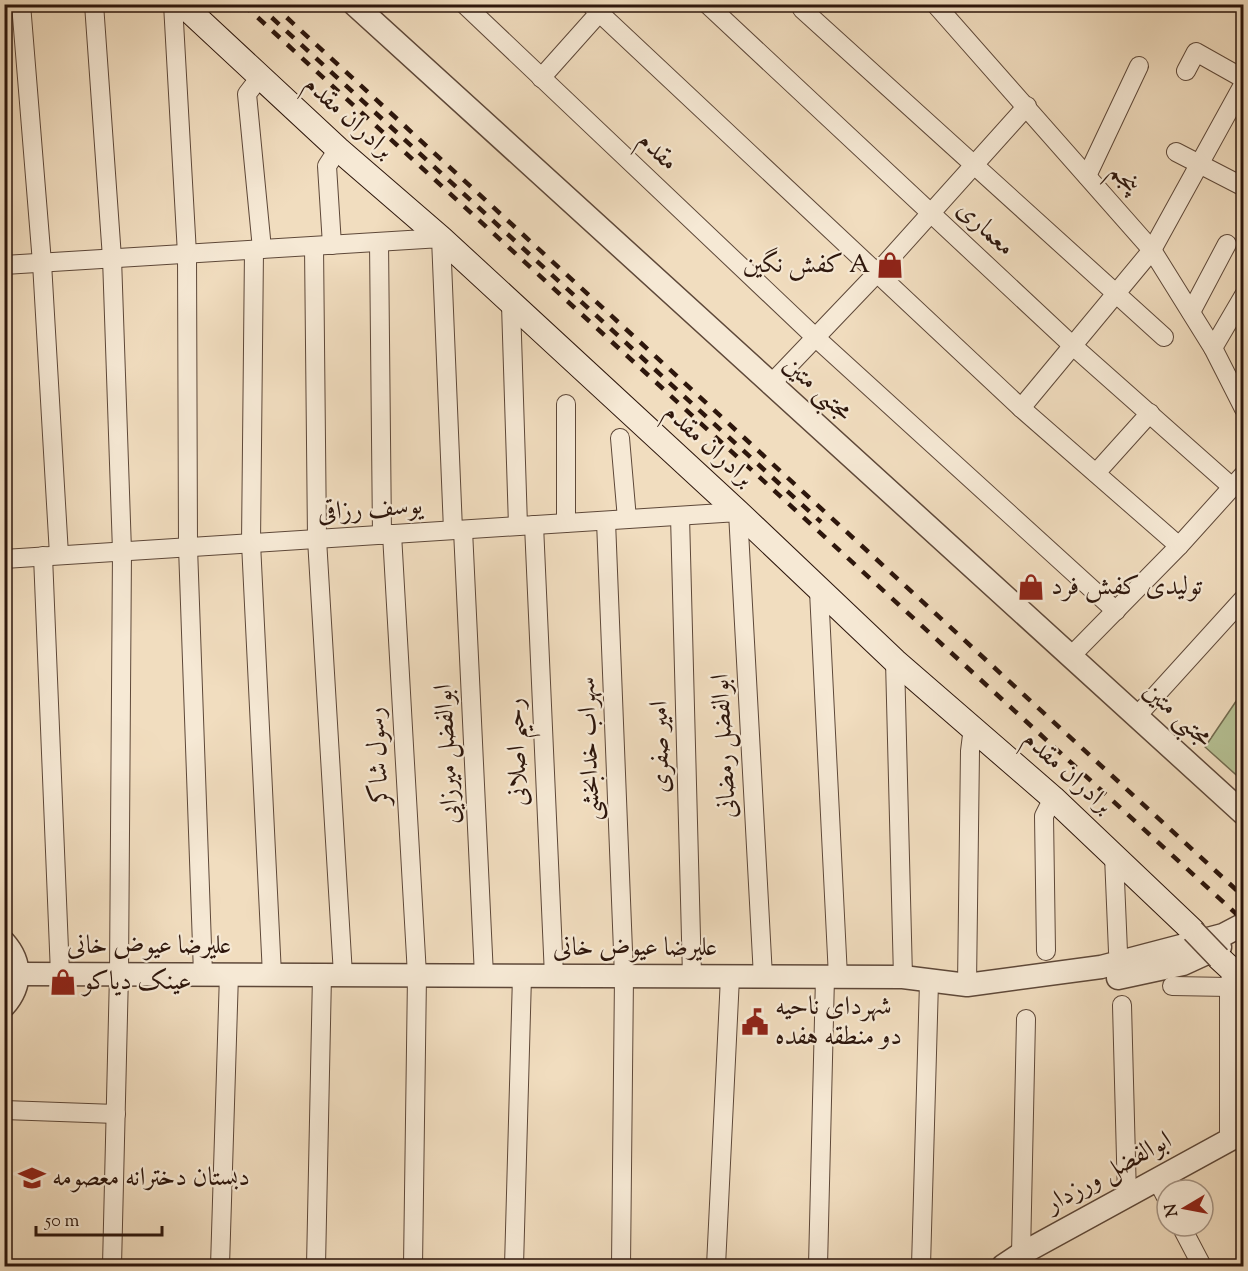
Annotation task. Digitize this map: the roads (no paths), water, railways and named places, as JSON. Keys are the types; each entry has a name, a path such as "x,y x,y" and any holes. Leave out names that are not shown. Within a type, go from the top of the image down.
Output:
{"main road":[{"name":"برادران مقدم","path":"182,4 264,73 444,235 897,657 1055,795 1196,928"},
{"name":"برادران مقدم","path":"201,4 264,73"}],"street":[{"path":"21,4 42,263 60,974"},
{"path":"94,4 112,258 122,551 119,974 112,1266"},
{"path":"173,4 187,254 188,547 203,974"},
{"name":"مجتبی متین","path":"354,4 1244,814"},
{"name":"مقدم","path":"464,4 815,338 1116,611"},
{"name":"معماری","path":"707,4 1073,346 1150,413 1238,481"},
{"name":"پنجم","path":"935,4 1152,250 1213,348 1244,409"},
{"path":"541,78 594,9 1021,408 1179,546"},
{"path":"802,9 1164,337"},
{"path":"1186,71 1196,52 1244,79"},
{"path":"1087,176 1139,66"},
{"path":"264,73 247,94 258,249 251,543 272,975"},
{"path":"1021,408 1152,250 1244,83"},
{"path":"770,385 877,273 1027,106"},
{"path":"316,1266 333,975 317,539 323,245 327,166 342,145"},
{"path":"1176,152 1244,187"},
{"path":"4,265 379,242 444,235"},
{"name":"ابوالفضل میرزایی","path":"444,235 458,530 484,976"},
{"name":"رسول شاکر","path":"379,242 387,534 417,975 413,1266"},
{"path":"1191,312 1227,244"},
{"path":"1213,348 1244,295"},
{"name":"رحیم اصلانی","path":"514,301 554,976"},
{"path":"566,404 566,523"},
{"path":"1096,473 1150,413"},
{"path":"620,438 627,519"},
{"path":"1070,657 1179,546 1238,481"},
{"name":"یوسف رزاقی","path":"4,559 606,521 741,510"},
{"name":"ابوالفضل رمضانی","path":"741,510 763,977"},
{"name":"امیر صفری","path":"680,516 692,976"},
{"name":"سهراب خدابخشی","path":"606,521 624,976 621,1266"},
{"path":"818,1266 832,977 822,587"},
{"path":"1136,717 1244,598"},
{"path":"897,657 903,977"},
{"path":"975,724 970,751 967,985 1024,987 1118,978 1184,964 1234,963"},
{"path":"1046,951 1044,816 1055,795"},
{"path":"1117,853 1118,952"},
{"name":"علیرضا عیوض خانی","path":"18,974 903,977 967,985 1101,967 1223,935 1244,924"},
{"path":"1196,928 1234,963 1236,1135"},
{"path":"4,942 16,961 18,974 17,987 4,1006"},
{"path":"1172,986 1234,963"},
{"path":"220,1266 229,975"},
{"path":"514,1266 522,976"},
{"path":"716,1266 730,976"},
{"path":"921,1266 929,982"},
{"path":"1122,1005 1127,1197"},
{"path":"1015,1261 1026,1019"},
{"path":"4,1110 116,1114"},
{"name":"ابوالفضل ورزدار","path":"1177,1178 1236,1135"},
{"name":"ابوالفضل ورزدار","path":"1015,1261 1127,1197 1155,1191"},
{"path":"1187,1238 1202,1266"}],"railway":[{"path":"243,4 1244,921"},
{"path":"257,4 821,522"},
{"path":"272,4 1244,897"}],"place":[{"name":"کفش نگین A","path":"890,265"},
{"name":"تولیدی کفش فرد","path":"1031,587"},
{"name":"عینک دیاکو","path":"63,982"},
{"name":"شهردای ناحیه دو منطقه هفده","path":"755,1022"},
{"name":"دبستان دخترانه معصومه","path":"32,1178"}]}
